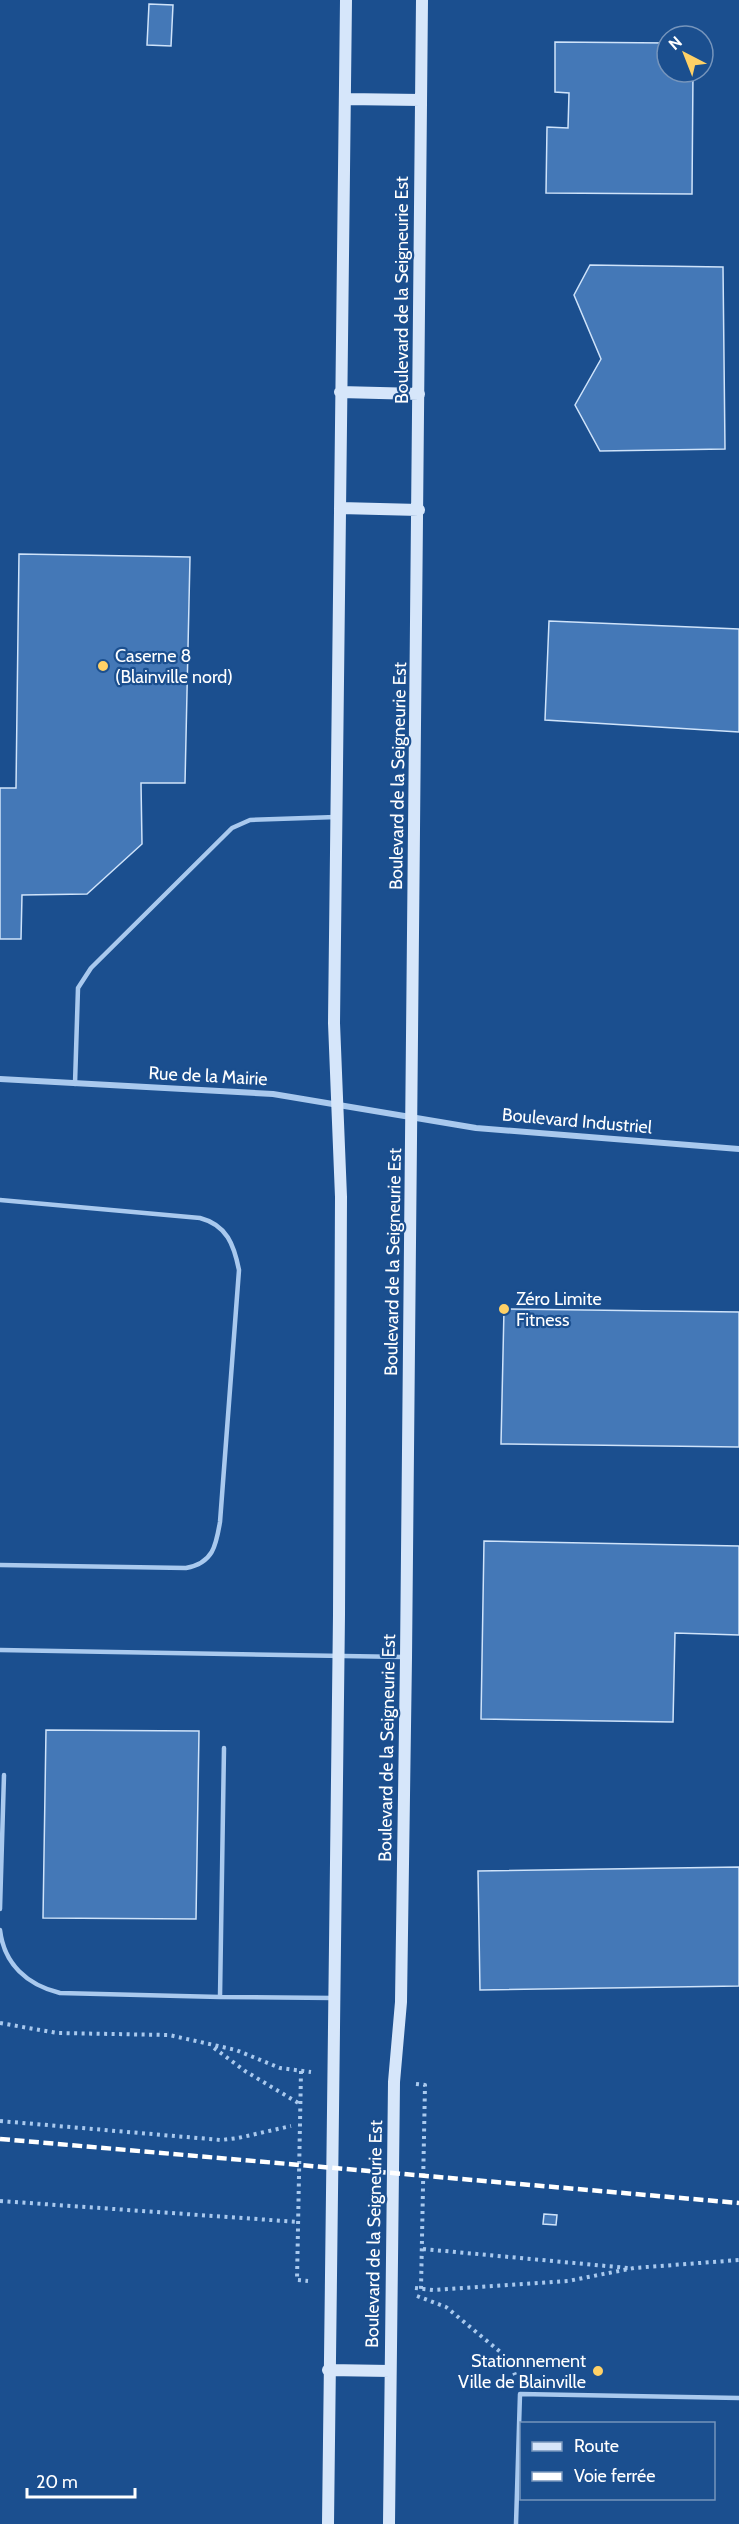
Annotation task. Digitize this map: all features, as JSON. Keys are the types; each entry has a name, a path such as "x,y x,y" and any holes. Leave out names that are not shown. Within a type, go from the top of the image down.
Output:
{"main road":[{"path":"328,2524 341,1197 336,1103 336,817 346,0"},
{"name":"Boulevard de la Seigneurie Est","path":"389,2524 394,2082 401,2002 406,1658 419,510 422,0"},
{"path":"345,99 421,100"},
{"path":"340,392 419,394"},
{"path":"340,508 419,510"},
{"path":"328,2370 390,2371"}],"street":[{"name":"Rue de la Mairie","path":"0,1079 273,1094 413,1117"},
{"name":"Boulevard Industriel","path":"413,1117 476,1128 739,1149"}],"lane":[{"path":"75,1084 78,988 91,968 232,828 250,820 336,817"},
{"path":"0,1200 200,1218 212,1221 228,1236 234,1246 239,1270 220,1522 214,1551 206,1561 186,1568 0,1565"},
{"path":"0,1650 406,1658"},
{"path":"220,1996 224,1748"},
{"path":"0,1909 4,1775"},
{"path":"0,1930 5,1953 22,1976 47,1990 60,1993 334,1998"},
{"path":"516,2524 520,2394 739,2398"}],"path":[{"path":"0,2024 57,2033 169,2035 251,2055 290,2070"},
{"path":"211,2045 290,2100 300,2104"},
{"path":"297,2280 300,2071"},
{"path":"421,2289 425,2085"},
{"path":"0,2121 221,2140 291,2126"},
{"path":"0,2201 298,2222"},
{"path":"423,2249 634,2268"},
{"path":"433,2290 568,2281 634,2268 739,2260"},
{"path":"391,2286 446,2307 483,2337 510,2360 520,2394"}],"building":[{"path":"149,4 173,5 171,46 147,45"},
{"path":"555,42 655,43 655,84 693,84 692,194 546,193 547,127 568,128 569,93 555,92"},
{"path":"590,265 723,267 725,449 600,451 575,405 601,359 574,295"},
{"path":"19,554 190,557 185,783 141,783 142,844 87,894 22,895 21,939 0,939 0,788 16,788"},
{"path":"549,621 739,629 739,732 545,720"},
{"path":"504,1309 739,1312 739,1447 501,1444"},
{"path":"484,1541 739,1546 739,1635 675,1633 673,1722 481,1719"},
{"path":"46,1730 199,1731 196,1919 43,1918"},
{"path":"739,1867 739,1986 480,1990 478,1871"},
{"path":"544,2214 557,2215 556,2225 543,2224"}],"railway":[{"path":"0,2139 739,2203"}],"place":[{"name":"Caserne 8 (Blainville nord)","path":"103,666"},
{"name":"Zéro Limite Fitness","path":"504,1309"},
{"name":"Stationnement Ville de Blainville","path":"598,2371"}]}
